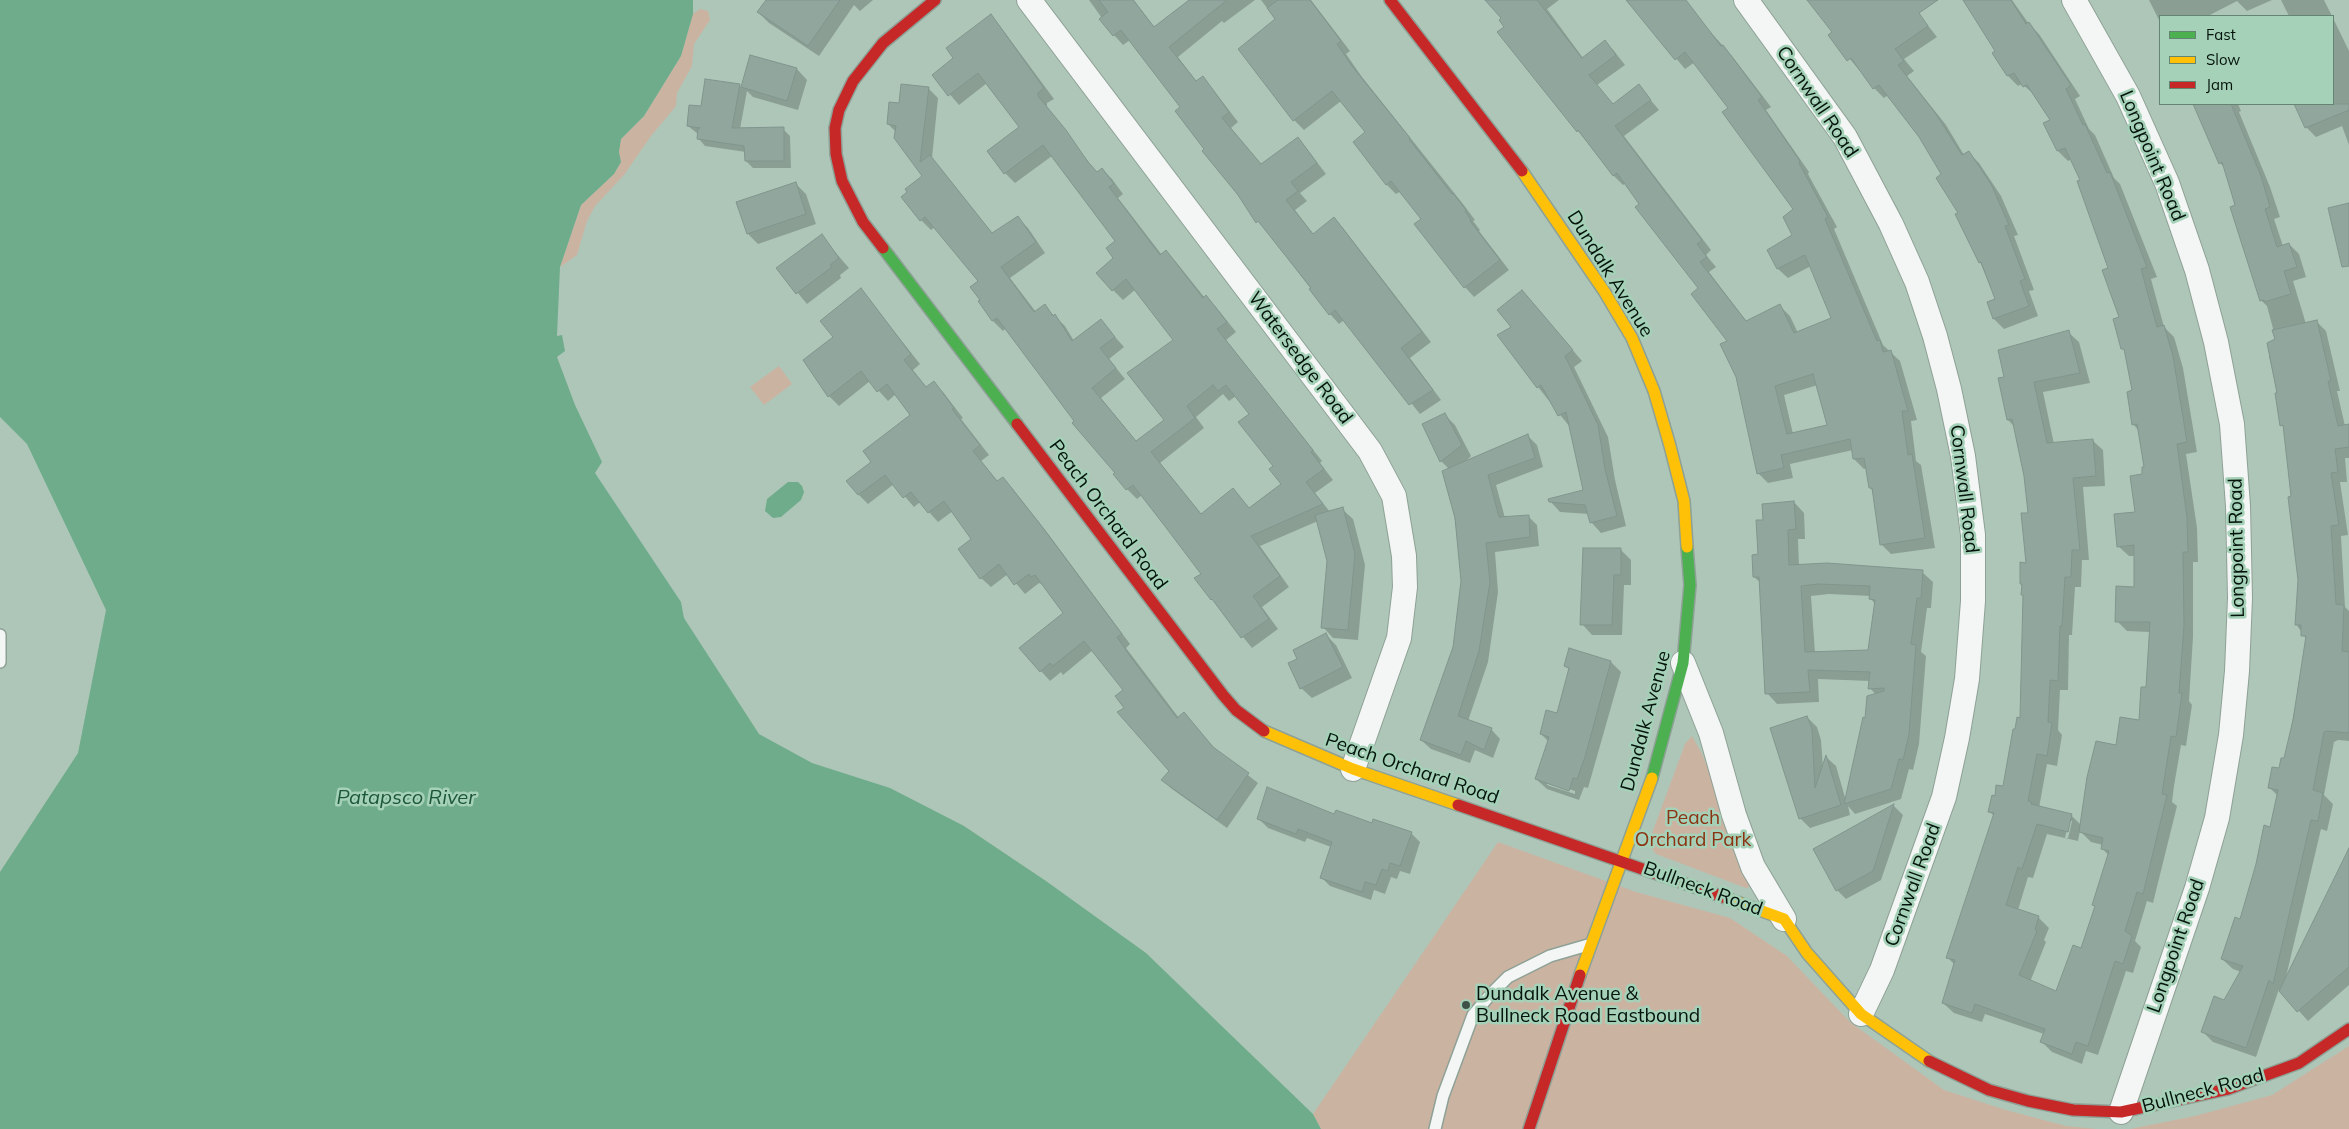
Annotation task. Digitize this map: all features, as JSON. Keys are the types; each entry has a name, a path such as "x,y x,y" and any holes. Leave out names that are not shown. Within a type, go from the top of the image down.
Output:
{"street":[{"name":"Peach Orchard Road","path":"935,0 882,42 853,81 839,110 836,128 836,154 842,182 856,211 1232,705 1258,728 1273,736 1353,769 1622,860"},
{"name":"Watersedge Road","path":"1029,0 1370,451 1394,496 1404,556 1405,587 1399,638 1353,769"},
{"name":"Dundalk Avenue","path":"1390,0 1531,183 1594,274 1632,338 1654,391 1684,501 1690,585 1683,663 1653,774 1590,944 1529,1129"},
{"name":"Cornwall Road","path":"1746,0 1846,137 1891,224 1917,282 1935,336 1949,389 1963,456 1973,535 1973,601 1967,679 1944,797 1882,970 1861,1014"},
{"name":"Longpoint Road","path":"2074,0 2128,96 2167,184 2197,270 2216,342 2232,424 2238,506 2240,598 2237,671 2231,734 2217,818 2197,888 2122,1112"},
{"name":"Bullneck Road","path":"1683,663 1711,733 1734,814 1754,867 1784,919 1806,954 1861,1014 1936,1066 1989,1090 2028,1101 2073,1110 2122,1112 2183,1100 2244,1083 2299,1063 2349,1029"},
{"name":"Bullneck Road","path":"1622,860 1784,919"}],"lane":[{"path":"0,634 0,662"},
{"path":"1435,1129 1443,1096 1473,1016 1484,1002 1508,977 1550,956 1590,944"}],"green space":[{"path":"700,9 708,11 710,20 694,44 692,66 677,93 676,106 651,136 624,175 595,206 587,221 577,255 560,267 581,205 614,174 621,162 618,152 621,139 644,116 681,56 693,14"},
{"path":"779,366 792,384 764,405 750,387"},
{"name":"Peach Orchard Park","path":"1692,736 1702,754 1755,885 1746,888 1656,854 1648,844 1685,744"},
{"name":"Peach Orchard Park","path":"1498,842 1636,892 1730,918 1787,956 1850,1022 1944,1090 2006,1110 2066,1126 2097,1129 1321,1129 1313,1114"},
{"path":"2349,1046 2349,1129 2130,1129 2195,1116 2272,1095"}],"water":[{"name":"Patapsco River","path":"0,0 693,0 693,14 681,56 644,116 621,139 619,152 621,162 614,174 581,205 560,267 557,336 562,335 565,351 557,357 575,405 602,462 595,473 681,602 684,618 759,734 812,763 890,788 964,826 1046,881 1146,953 1313,1114 1321,1129 0,1129 0,872 78,753 106,610 27,444 0,417"},
{"path":"788,482 798,482 802,486 804,492 801,500 781,517 773,518 765,511 767,499"}],"building":[{"path":"766,0 840,0 808,46 757,12"},
{"path":"1099,0 1133,0 1154,27 1189,0 1227,0 1169,47 1196,81 1203,76 1229,112 1222,118 1261,164 1298,137 1317,163 1291,182 1298,191 1286,200 1313,234 1334,217 1422,332 1401,348 1433,390 1409,405 1335,310 1329,315 1309,289 1311,288 1258,221 1256,223 1238,195 1202,151 1204,149 1175,111 1180,107 1121,30 1113,36 1099,19 1108,12"},
{"path":"1278,0 1310,0 1341,41 1337,44 1352,66 1466,210 1470,221 1500,260 1464,288 1414,224 1421,219 1391,181 1386,185 1353,142 1365,132 1332,91 1293,121 1238,49 1275,19 1267,8"},
{"path":"1485,0 1537,0 1582,58 1605,40 1616,55 1589,75 1613,104 1639,84 1651,100 1615,126 1702,240 1697,244 1707,257 1700,262 1746,321 1780,304 1794,333 1831,318 1805,255 1777,269 1767,250 1792,235 1783,217 1793,209 1722,112 1728,108 1685,52 1675,60 1626,0 1686,0 1721,46 1723,45 1762,97 1758,100 1800,161 1799,163 1828,217 1825,219 1877,341 1880,340 1883,352 1891,350 1908,411 1902,411 1908,455 1912,454 1925,538 1880,545 1872,488 1869,488 1864,458 1853,459 1850,439 1781,455 1784,468 1757,474 1736,377 1720,344 1727,341 1691,294 1698,288 1635,207 1639,204 1617,173 1613,176 1578,130 1577,132 1497,32 1504,27 1499,20 1501,18","holes":["1813,374 1827,425 1787,434 1775,386"]},
{"path":"1807,0 1938,0 1919,13 1928,26 1895,49 1904,61 1898,65 1936,114 1962,155 1969,151 1991,184 2009,225 2005,226 2025,279 2020,281 2029,306 1993,319 1987,302 1995,299 1981,262 1979,263 1955,214 1958,213 1936,178 1941,174 1919,137 1879,85 1873,89 1851,58 1847,61 1828,35 1832,32"},
{"path":"1963,0 2011,0 2026,24 2029,22 2071,85 2066,89 2083,125 2085,124 2107,173 2110,172 2147,267 2141,269 2157,327 2164,325 2173,356 2187,442 2177,444 2187,517 2188,552 2183,552 2184,626 2179,693 2182,693 2176,737 2171,736 2162,794 2167,795 2143,894 2137,892 2125,931 2132,936 2123,964 2115,961 2088,1046 2076,1042 2072,1054 2040,1042 2045,1029 1975,1004 1972,1013 1942,1003 1955,960 1946,958 1994,813 1988,812 1992,795 1995,796 1996,785 2003,786 2013,729 2015,729 2017,717 2020,718 2023,595 2021,595 2022,584 2020,584 2020,562 2026,563 2021,513 2028,513 2024,476 2012,419 2007,420 1998,378 2004,377 1998,350 2069,330 2080,373 2034,382 2047,443 2093,439 2096,476 2073,478 2080,550 2072,550 2071,577 2065,577 2062,626 2060,626 2058,681 2050,680 2048,722 2052,723 2047,756 2037,754 2028,801 2032,802 2031,804 2072,814 2068,832 2037,824 2022,869 2018,867 2006,905 2039,916 2035,930 2037,931 2019,975 2056,991 2073,945 2081,948 2095,906 2092,905 2109,851 2101,849 2103,838 2079,832 2087,777 2096,741 2116,745 2120,717 2139,720 2141,687 2146,687 2150,622 2115,622 2116,586 2134,587 2134,545 2117,547 2114,514 2135,512 2130,476 2142,474 2142,467 2144,467 2137,424 2132,425 2127,392 2132,390 2124,349 2121,349 2113,319 2119,317 2102,270 2108,268 2077,181 2080,180 2065,148 2057,151 2043,123 2050,120 2027,85 2023,87 2014,73 2007,76 1992,53 1995,51"},
{"path":"991,14 1044,88 1038,93 1038,96 1066,130 1088,162 1097,172 1102,168 1114,184 1109,187 1160,255 1166,250 1203,298 1206,295 1227,322 1217,329 1313,450 1311,452 1324,469 1306,482 1323,504 1251,536 1280,576 1253,596 1269,619 1241,638 1194,578 1201,574 1133,485 1126,490 1113,474 1115,473 1072,423 1074,421 997,318 992,321 970,287 978,281 925,217 920,221 901,197 907,192 905,189 922,176 894,138 896,126 887,124 889,102 899,103 901,84 929,87 920,162 930,155 992,233 1018,216 1036,242 1001,267 1034,312 1045,304 1053,316 1055,314 1072,341 1101,319 1115,337 1100,348 1116,368 1092,388 1136,441 1164,420 1127,373 1173,340 1126,279 1112,291 1096,273 1113,258 1106,248 1115,241 1043,145 1004,174 987,151 1019,127 978,73 948,96 932,75 953,58 946,48","holes":["1213,385 1218,391 1226,385 1249,414 1238,422 1273,466 1269,469 1281,484 1249,508 1233,488 1201,514 1151,452 1195,418 1187,406"]},
{"path":"750,55 797,68 787,101 741,87"},
{"path":"705,79 740,84 732,128 784,127 784,161 745,161 744,146 697,139 698,128 700,128 687,126 689,105 701,106"},
{"path":"2349,104 2349,110 2305,128 2294,105"},
{"path":"2193,105 2231,105 2261,176 2270,207 2265,209 2277,247 2289,243 2297,267 2284,271 2291,294 2264,302 2264,300 2260,301 2230,207 2235,205 2222,162 2219,164"},
{"path":"796,182 806,214 747,234 736,202"},
{"path":"2349,203 2349,266 2342,267 2328,208"},
{"path":"822,234 839,258 830,265 832,267 796,294 776,268"},
{"path":"861,288 911,354 904,360 926,387 934,381 954,408 952,409 980,445 973,451 997,481 1003,477 1040,524 1122,634 1117,637 1177,718 1184,712 1213,747 1249,773 1217,820 1161,780 1169,771 1117,712 1124,708 1115,696 1123,690 1084,641 1053,666 1050,663 1040,672 1019,648 1063,613 1035,575 1031,577 1029,574 1014,585 999,564 980,579 958,549 971,539 944,501 928,513 911,492 903,498 885,475 858,495 846,481 871,462 863,451 910,415 887,384 877,392 861,371 828,397 803,360 833,337 820,321"},
{"path":"1522,290 1573,350 1565,356 1598,425 1605,469 1617,516 1590,523 1585,505 1549,502 1548,499 1583,490 1566,412 1558,416 1541,385 1537,388 1497,335 1511,327 1497,310"},
{"path":"2317,320 2331,381 2328,381 2338,426 2349,424 2349,447 2335,449 2338,472 2331,473 2339,525 2331,526 2336,604 2344,605 2342,651 2349,652 2349,733 2324,732 2313,790 2323,793 2318,821 2311,820 2273,984 2269,980 2246,1048 2201,1032 2214,996 2224,1000 2243,966 2221,959 2235,917 2240,919 2256,864 2264,825 2270,827 2278,790 2268,788 2272,767 2279,768 2281,758 2284,758 2293,720 2306,636 2301,636 2301,625 2295,625 2298,580 2288,497 2291,496 2283,425 2280,426 2275,393 2277,393 2267,343 2275,339 2272,330"},
{"path":"1445,413 1462,445 1440,462 1422,424"},
{"path":"1528,434 1535,458 1488,475 1499,517 1529,515 1530,537 1486,543 1490,582 1479,651 1458,716 1492,728 1484,750 1466,741 1461,755 1420,740 1453,647 1461,581 1455,518 1442,471"},
{"path":"1794,501 1796,529 1788,530 1789,565 1827,563 1923,570 1921,598 1917,598 1911,644 1916,645 1909,734 1903,760 1899,759 1891,789 1844,804 1863,717 1865,718 1867,696 1884,691 1884,688 1868,689 1870,672 1808,670 1810,692 1765,694 1759,577 1753,577 1752,555 1758,554 1756,520 1763,520 1762,504","holes":["1818,584 1870,586 1869,599 1875,600 1868,650 1805,652 1801,586"]},
{"path":"1343,507 1355,554 1348,630 1321,628 1327,561 1315,515"},
{"path":"1583,548 1621,548 1621,575 1614,575 1612,625 1580,625"},
{"path":"1326,633 1343,667 1300,689 1288,663 1297,659 1293,650"},
{"path":"1569,648 1611,661 1585,757 1577,779 1573,778 1569,791 1535,779 1549,737 1540,734 1546,710 1557,713 1569,668 1564,666"},
{"path":"1807,716 1812,729 1815,788 1826,755 1841,805 1799,819 1770,728"},
{"path":"1267,787 1334,814 1336,810 1372,823 1373,819 1412,832 1400,866 1390,863 1388,871 1382,869 1376,885 1365,882 1362,892 1320,878 1332,842 1298,829 1296,834 1257,819"},
{"path":"1894,804 1873,871 1836,891 1813,849"},
{"path":"2349,848 2349,967 2297,1012 2279,991"}],"traffic: fast":[{"path":"883,248 1017,424"},
{"path":"1652,778 1683,663 1690,585 1687,547"}],"traffic: slow":[{"path":"1522,171 1604,291 1632,338 1654,391 1670,446 1684,501 1687,547"},
{"path":"1264,731 1353,769 1458,805"},
{"path":"1580,975 1652,778"},
{"path":"1726,898 1784,919 1807,953 1861,1014 1929,1061"}],"traffic: jam":[{"path":"883,248 863,222 842,181 836,154 835,128 839,110 853,81 883,43 935,0"},
{"path":"1390,0 1522,171"},
{"path":"1017,424 1223,695 1236,710 1264,731"},
{"path":"1458,805 1726,898"},
{"path":"1529,1129 1580,975"},
{"path":"1929,1061 1989,1090 2028,1101 2073,1110 2121,1112 2228,1089 2299,1063 2349,1029"}],"place":[{"name":"Dundalk Avenue & Bullneck Road Eastbound","path":"1466,1005"}]}
